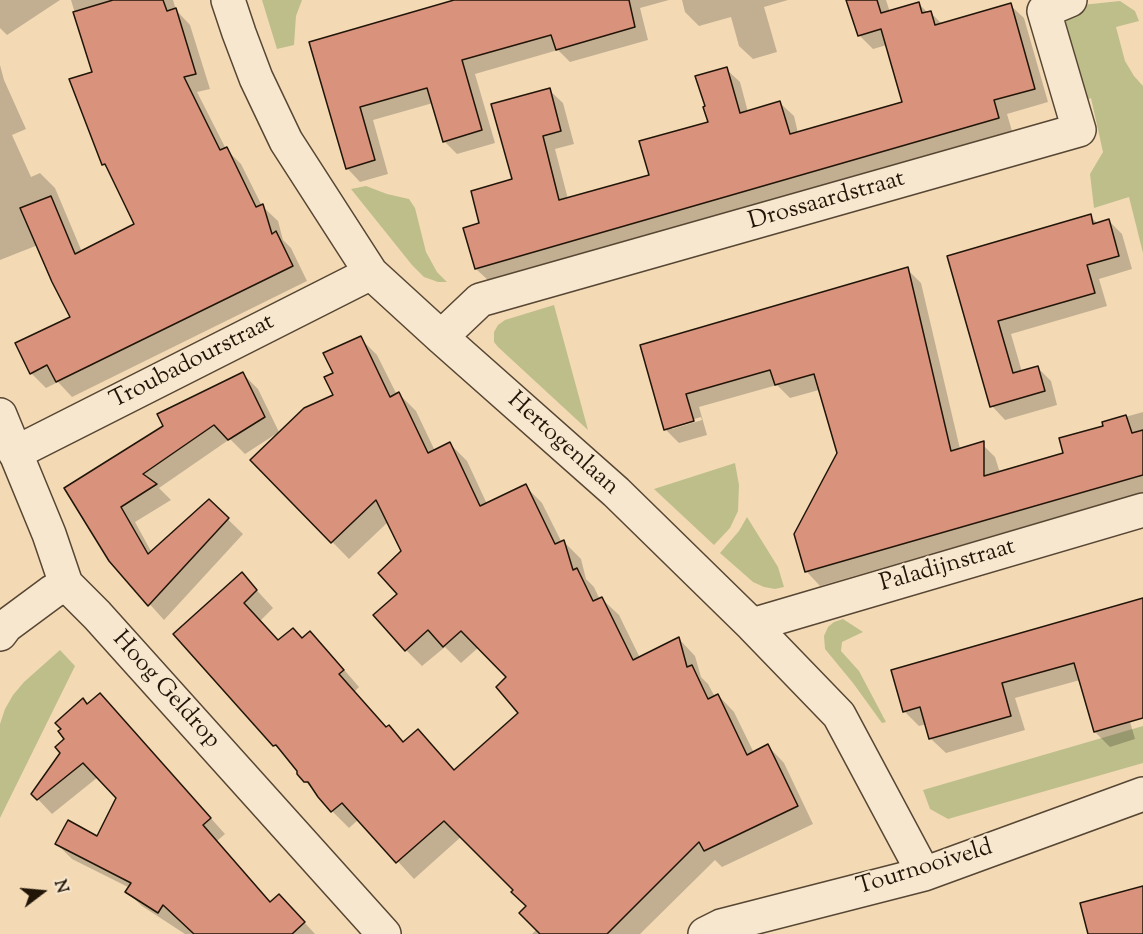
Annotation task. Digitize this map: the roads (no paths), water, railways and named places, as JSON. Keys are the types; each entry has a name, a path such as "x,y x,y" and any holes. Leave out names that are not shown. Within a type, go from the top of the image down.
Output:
{"street":[{"name":"Hertogenlaan","path":"228,0 256,78 286,141 371,273 616,492 752,625 839,715 924,874"},
{"name":"Drossaardstraat","path":"441,337 480,300 1079,130 1044,11 1070,0"},
{"name":"Troubadourstraat","path":"15,453 371,273"},
{"name":"Hoog Geldrop","path":"0,415 49,534 66,584 97,615 384,934"},
{"name":"Paladijnstraat","path":"752,625 1143,510"},
{"path":"0,634 6,626 66,584"},
{"name":"Tournooiveld","path":"705,934 721,926 924,874 1143,794"}]}
